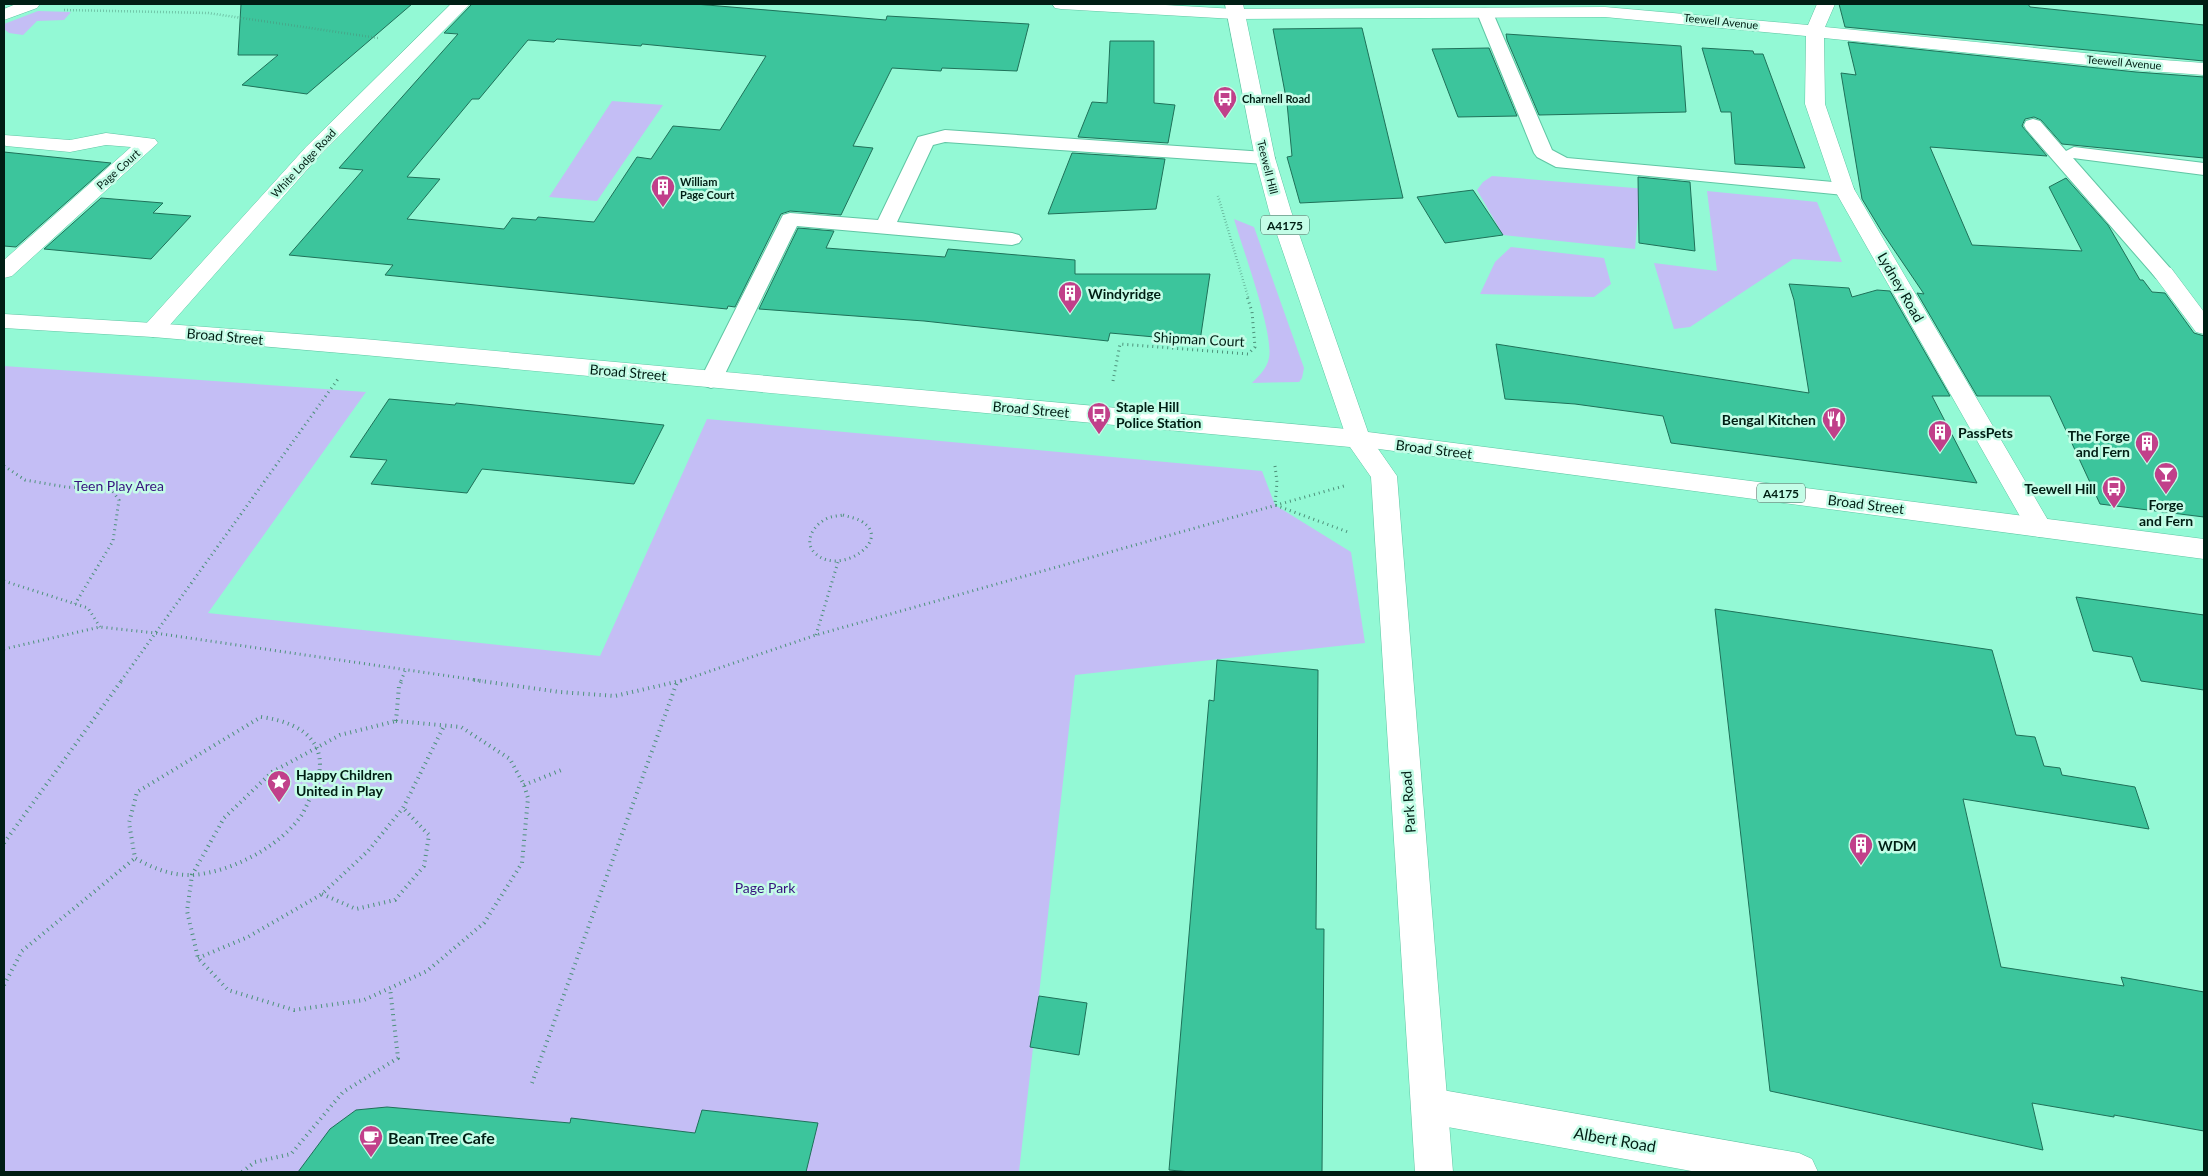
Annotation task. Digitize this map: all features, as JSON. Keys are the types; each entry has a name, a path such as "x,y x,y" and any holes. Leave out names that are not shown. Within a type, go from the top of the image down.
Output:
{"street":[{"name":"White Lodge Road","path":"153,330 313,151 461,4"},
{"path":"1061,4 1235,9"},
{"path":"1816,30 1826,4"},
{"path":"4,15 26,7"},
{"name":"Teewell Avenue","path":"1235,9 1420,8 1485,13 1605,12 1674,16 2136,64 2204,68"},
{"name":"Teewell Hill","path":"1235,9 1265,158 1280,211 1358,439"},
{"name":"Lydney Road","path":"1816,30 1815,104 1844,189 2039,527"},
{"name":"Page Court","path":"4,271 148,143 106,139 70,146 6,140"},
{"path":"2163,273 2204,327"},
{"name":"Broad Street","path":"4,321 153,330 364,348 1358,439 2204,549"},
{"path":"1358,439 1384,476"},
{"name":"Park Road","path":"1384,476 1431,1106 1434,1172"},
{"name":"Albert Road","path":"1431,1106 1799,1172"}],"lane":[{"path":"1485,13 1544,153 1563,164 1844,189"},
{"path":"2033,125 2163,273"},
{"path":"885,227 925,141 945,136 1265,158"},
{"path":"2074,154 2204,169"},
{"path":"711,380 790,218 1012,239"}],"path":[{"path":"26,7 208,13 421,43"},
{"name":"Shipman Court","path":"1111,389 1120,344 1248,354 1255,347 1252,312 1218,196"},
{"path":"4,843 324,398 364,348"},
{"path":"1272,431 1277,482 1275,505"},
{"path":"4,466 25,480 66,487 110,489 119,500 113,541 75,604"},
{"path":"4,649 100,627 155,633 404,671 560,692 616,696 678,682 816,635 1384,476"},
{"path":"1275,505 1389,547"},
{"path":"843,515 866,522 871,529 872,536 869,545 855,557 838,562 822,559 814,554 810,546 810,533 816,526 828,518 843,515"},
{"path":"816,635 838,562"},
{"path":"4,581 88,608 100,627"},
{"path":"396,722 399,686 404,671"},
{"path":"532,1083 678,682"},
{"path":"261,717 283,720 304,730 318,747 322,762 319,784 297,821 256,854 222,869 192,875 172,874 134,858 129,823 137,792 261,717"},
{"path":"396,722 461,727 510,759 524,785 528,798 522,863 484,924 428,971 364,1000 294,1010 228,990 198,958 187,911 192,875 224,818 272,772 340,735 396,722"},
{"path":"198,958 248,937 322,894 368,851 403,808 444,726"},
{"path":"524,785 564,769"},
{"path":"322,894 356,909 395,900 424,866 429,835 403,808"},
{"path":"4,985 22,951 134,858"},
{"path":"242,1172 255,1162 291,1154 343,1092 398,1058 390,988"}],"green space":[{"path":"38,11 71,12 64,20 37,21 23,35 9,33 4,29 4,24"},
{"path":"612,101 663,105 597,201 549,197"},
{"path":"1492,176 1646,189 1654,217 1638,216 1635,249 1503,235 1477,190 1483,182"},
{"path":"1707,191 1817,202 1842,262 1793,259 1690,327 1674,329 1654,263 1717,271"},
{"path":"1234,219 1254,227 1304,368 1299,382 1252,383 1266,365 1269,358 1269,346 1262,310"},
{"path":"1511,247 1604,258 1611,284 1594,297 1480,294 1495,262"},
{"name":"Page Park","path":"4,366 366,392 208,613 600,656 707,419 1262,471 1275,505 1351,552 1365,643 1075,675 1019,1172 4,1172"}],"building":[{"path":"241,4 412,4 307,94 242,85 278,55 238,55"},
{"path":"472,4 695,4 886,20 887,16 1029,24 1017,71 942,68 941,71 892,68 853,146 873,148 841,215 790,211 781,214 735,307 728,306 727,309 385,275 393,265 289,255 363,170 339,168 458,34 444,33","holes":["557,39 641,46 642,44 766,56 720,130 673,126 651,159 637,157 594,222 538,217 536,220 512,218 504,229 407,219 440,179 407,177 472,99 479,99 528,40 554,42"]},
{"path":"1839,4 2028,4 2030,7 2204,25 2204,61 1845,27"},
{"path":"1362,28 1403,198 1300,203 1287,157 1292,156 1287,103 1273,29"},
{"path":"1506,34 1681,46 1686,112 1539,115"},
{"path":"1110,41 1154,41 1154,103 1175,105 1168,143 1078,137 1092,102 1107,103"},
{"path":"1848,42 2136,72 2204,77 2204,158 2062,144 2041,120 2034,117 2025,119 2022,126 2047,156 1930,147 1972,245 2082,251 2049,187 2066,178 2108,225 2140,280 2143,280 2152,292 2165,293 2194,333 2204,336 2204,517 2100,504 2050,396 1977,396 1917,293 1924,294 1862,199 1841,73 1856,75"},
{"path":"1489,48 1517,116 1458,117 1432,49"},
{"path":"1702,48 1753,51 1754,54 1763,54 1805,168 1735,164 1731,112 1721,112"},
{"path":"4,152 111,163 16,247 4,246"},
{"path":"1072,153 1165,159 1156,209 1048,214"},
{"path":"1638,177 1690,182 1695,251 1639,243"},
{"path":"1473,190 1503,235 1445,243 1417,197"},
{"path":"101,198 163,203 153,213 191,216 151,259 44,249"},
{"path":"798,228 834,231 826,248 945,257 948,249 1075,260 1075,274 1210,274 1200,341 1110,333 1108,341 924,321 759,309"},
{"path":"1789,284 1849,288 1852,297 1877,290 1890,291 1950,396 1932,396 1977,483 1671,443 1663,416 1575,404 1505,399 1496,344 1809,393 1794,300"},
{"path":"389,399 455,405 456,403 664,425 634,484 482,469 467,493 371,484 387,460 350,457"},
{"path":"2076,597 2204,615 2204,690 2141,681 2132,657 2093,651"},
{"name":"WDM","path":"1715,609 1992,650 2016,735 2035,737 2044,766 2060,768 2062,775 2135,787 2149,829 1963,799 2001,967 2124,986 2121,977 2204,992 2204,1131 2032,1103 2043,1150 1770,1091"},
{"path":"1217,660 1318,670 1316,929 1324,929 1322,1172 1191,1172 1169,1170 1209,700 1214,701"},
{"path":"1039,996 1087,1003 1079,1055 1030,1047"},
{"path":"387,1107 570,1123 571,1118 695,1133 702,1110 818,1123 806,1172 298,1172 330,1129 356,1110"}],"place":[{"name":"Charnell Road","path":"1225,119"},
{"name":"William Page Court","path":"663,208"},
{"name":"Windyridge","path":"1070,314"},
{"name":"Staple Hill Police Station","path":"1099,435"},
{"name":"Bengal Kitchen","path":"1834,440"},
{"name":"PassPets","path":"1940,453"},
{"name":"The Forge and Fern","path":"2147,464"},
{"name":"Forge and Fern","path":"2166,495"},
{"name":"Teewell Hill","path":"2114,509"},
{"name":"Happy Children United in Play","path":"279,803"},
{"name":"WDM","path":"1861,866"},
{"name":"Bean Tree Cafe","path":"371,1158"}],"park label":[{"name":"Teen Play Area","path":"119,485"}]}
